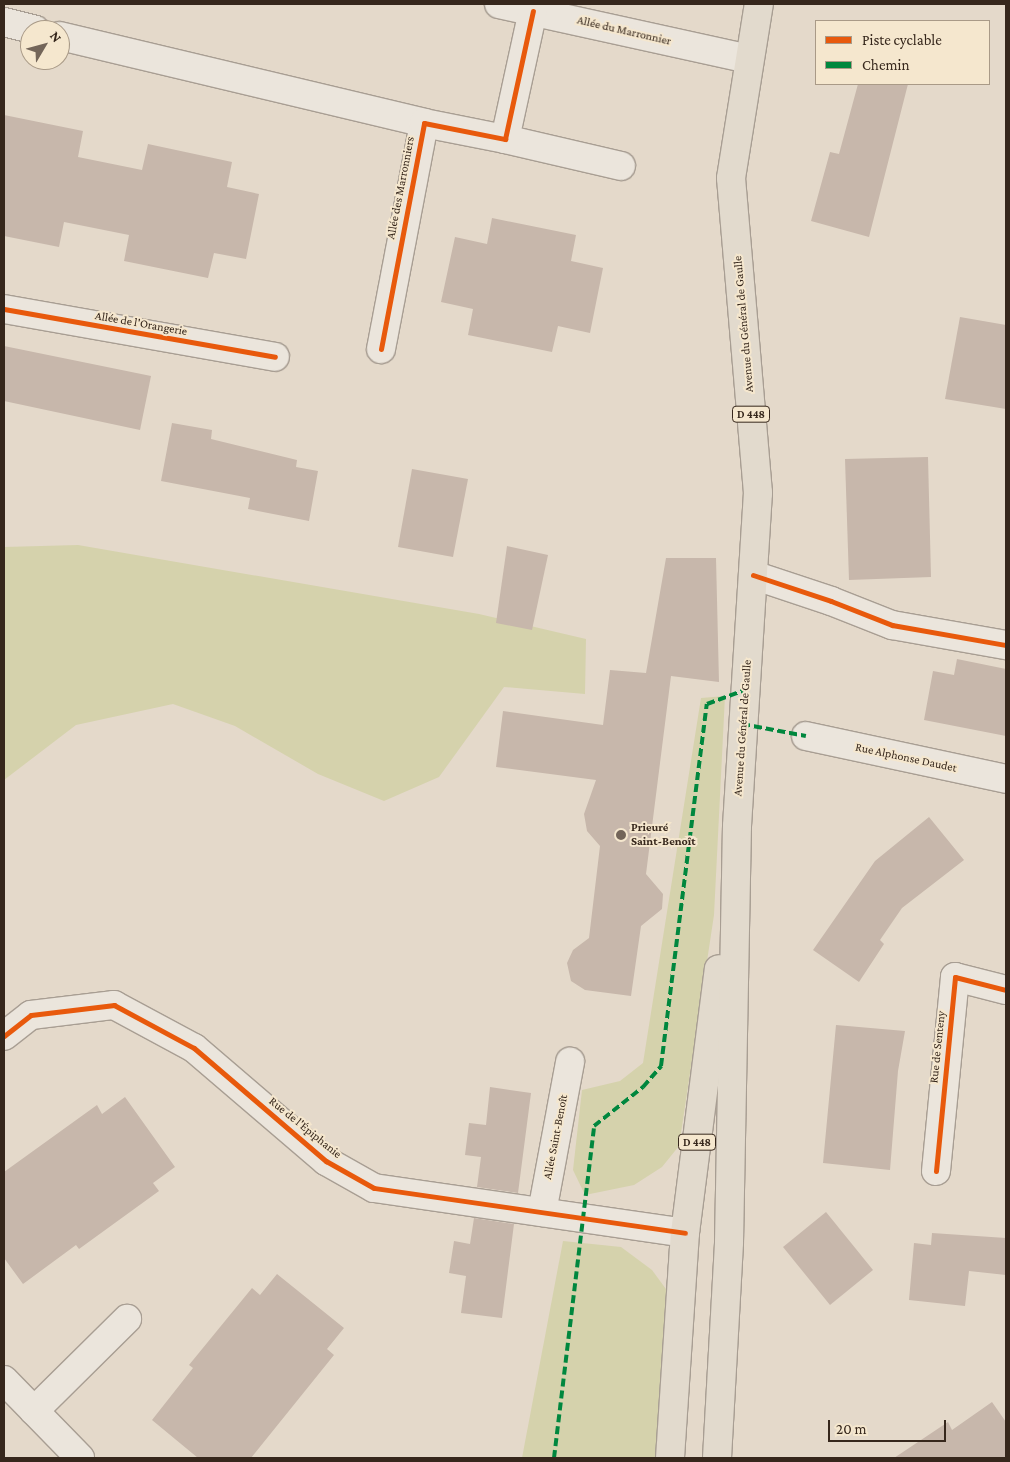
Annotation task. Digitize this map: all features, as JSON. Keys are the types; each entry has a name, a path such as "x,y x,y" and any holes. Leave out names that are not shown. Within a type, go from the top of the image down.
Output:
{"main road":[{"name":"Avenue du Général de Gaulle","path":"737,826 758,493 731,178 759,4"},
{"name":"D 448","path":"670,1458 685,1233 737,826"},
{"name":"D 448","path":"717,1458 729,1242 737,826"}],"street":[{"name":"Allée du Marronnier","path":"499,4 750,59"},
{"path":"505,139 533,11"},
{"path":"4,22 20,26"},
{"path":"70,38 424,123"},
{"name":"Allée des Marronniers","path":"381,349 424,123 505,139 620,166"},
{"name":"Allée de l'Orangerie","path":"4,309 275,357"},
{"path":"753,575 831,600 892,626 1006,645"},
{"name":"Rue Alphonse Daudet","path":"806,736 1006,779"},
{"name":"Rue de Senteny","path":"936,1171 955,977 1006,990"},
{"name":"Rue de l'Épiphanie","path":"4,1036 32,1015 114,1005 194,1048 326,1161 374,1188 685,1233"},
{"name":"Allée Saint-Benoît","path":"542,1212 570,1062"},
{"path":"34,1411 127,1319"},
{"path":"4,1380 80,1458"}],"shaded area":[{"path":"78,545 479,614 586,639 585,694 504,687 439,777 384,801 318,774 235,726 173,704 76,725 4,780 4,547"},
{"path":"725,696 714,915 679,1146 662,1167 634,1185 585,1195 573,1170 582,1090 620,1081 643,1063 701,698"},
{"path":"563,1241 621,1247 652,1270 674,1300 666,1458 522,1458"}],"building":[{"path":"858,85 908,85 869,237 811,221 830,152 839,154"},
{"path":"4,115 83,131 78,157 142,170 148,144 232,162 227,187 259,194 246,259 214,253 208,278 124,261 129,235 64,222 59,247 4,236"},
{"path":"492,218 576,235 571,261 603,268 590,333 558,326 552,352 468,335 473,309 441,302 455,237 487,244"},
{"path":"960,317 1006,325 1006,409 945,399"},
{"path":"4,346 151,376 140,430 4,401"},
{"path":"172,423 212,430 211,439 297,460 296,467 318,471 309,521 248,509 250,498 161,481"},
{"path":"928,457 931,577 849,580 845,459"},
{"path":"412,469 468,479 453,557 398,547"},
{"path":"507,546 548,555 532,630 496,623"},
{"name":"Prieuré Saint-Benoît","path":"666,558 716,558 719,682 671,676 646,874 663,894 662,909 641,926 631,996 585,990 571,981 567,963 573,950 589,938 600,846 587,831 584,814 596,780 496,767 503,711 603,725 610,670 646,673"},
{"path":"957,659 1006,669 1006,736 924,720 933,671 954,675"},
{"path":"929,817 964,860 902,908 880,940 884,944 859,982 813,950 875,861"},
{"path":"836,1025 905,1031 898,1071 890,1170 823,1163"},
{"path":"490,1087 531,1093 518,1193 477,1187 481,1157 465,1155 469,1123 486,1125"},
{"path":"125,1097 175,1167 153,1183 159,1191 79,1249 76,1245 23,1284 4,1258 4,1172 97,1105 102,1114"},
{"path":"826,1212 873,1270 830,1305 783,1247"},
{"path":"474,1218 514,1224 502,1318 461,1313 466,1276 449,1273 454,1241 470,1244"},
{"path":"932,1233 1006,1238 1006,1275 969,1271 965,1306 909,1300 914,1243 931,1245"},
{"path":"277,1274 344,1328 327,1349 334,1355 251,1458 198,1458 152,1420 193,1368 189,1365 252,1288 260,1295"},
{"path":"992,1402 1006,1422 1006,1458 894,1458 948,1422 952,1430"}],"marked path":[{"path":"554,1458 594,1126 643,1087 661,1066 707,704 745,690"},
{"path":"742,724 806,736"}],"cycle path":[{"path":"381,349 424,123 505,139 533,11"},
{"path":"4,309 275,357"},
{"path":"753,575 831,601 892,625 1006,645"},
{"path":"936,1171 955,977 1006,990"},
{"path":"4,1036 31,1015 114,1005 194,1048 326,1161 374,1188 685,1233"}],"place":[{"name":"Prieuré Saint-Benoît","path":"621,835"}]}
